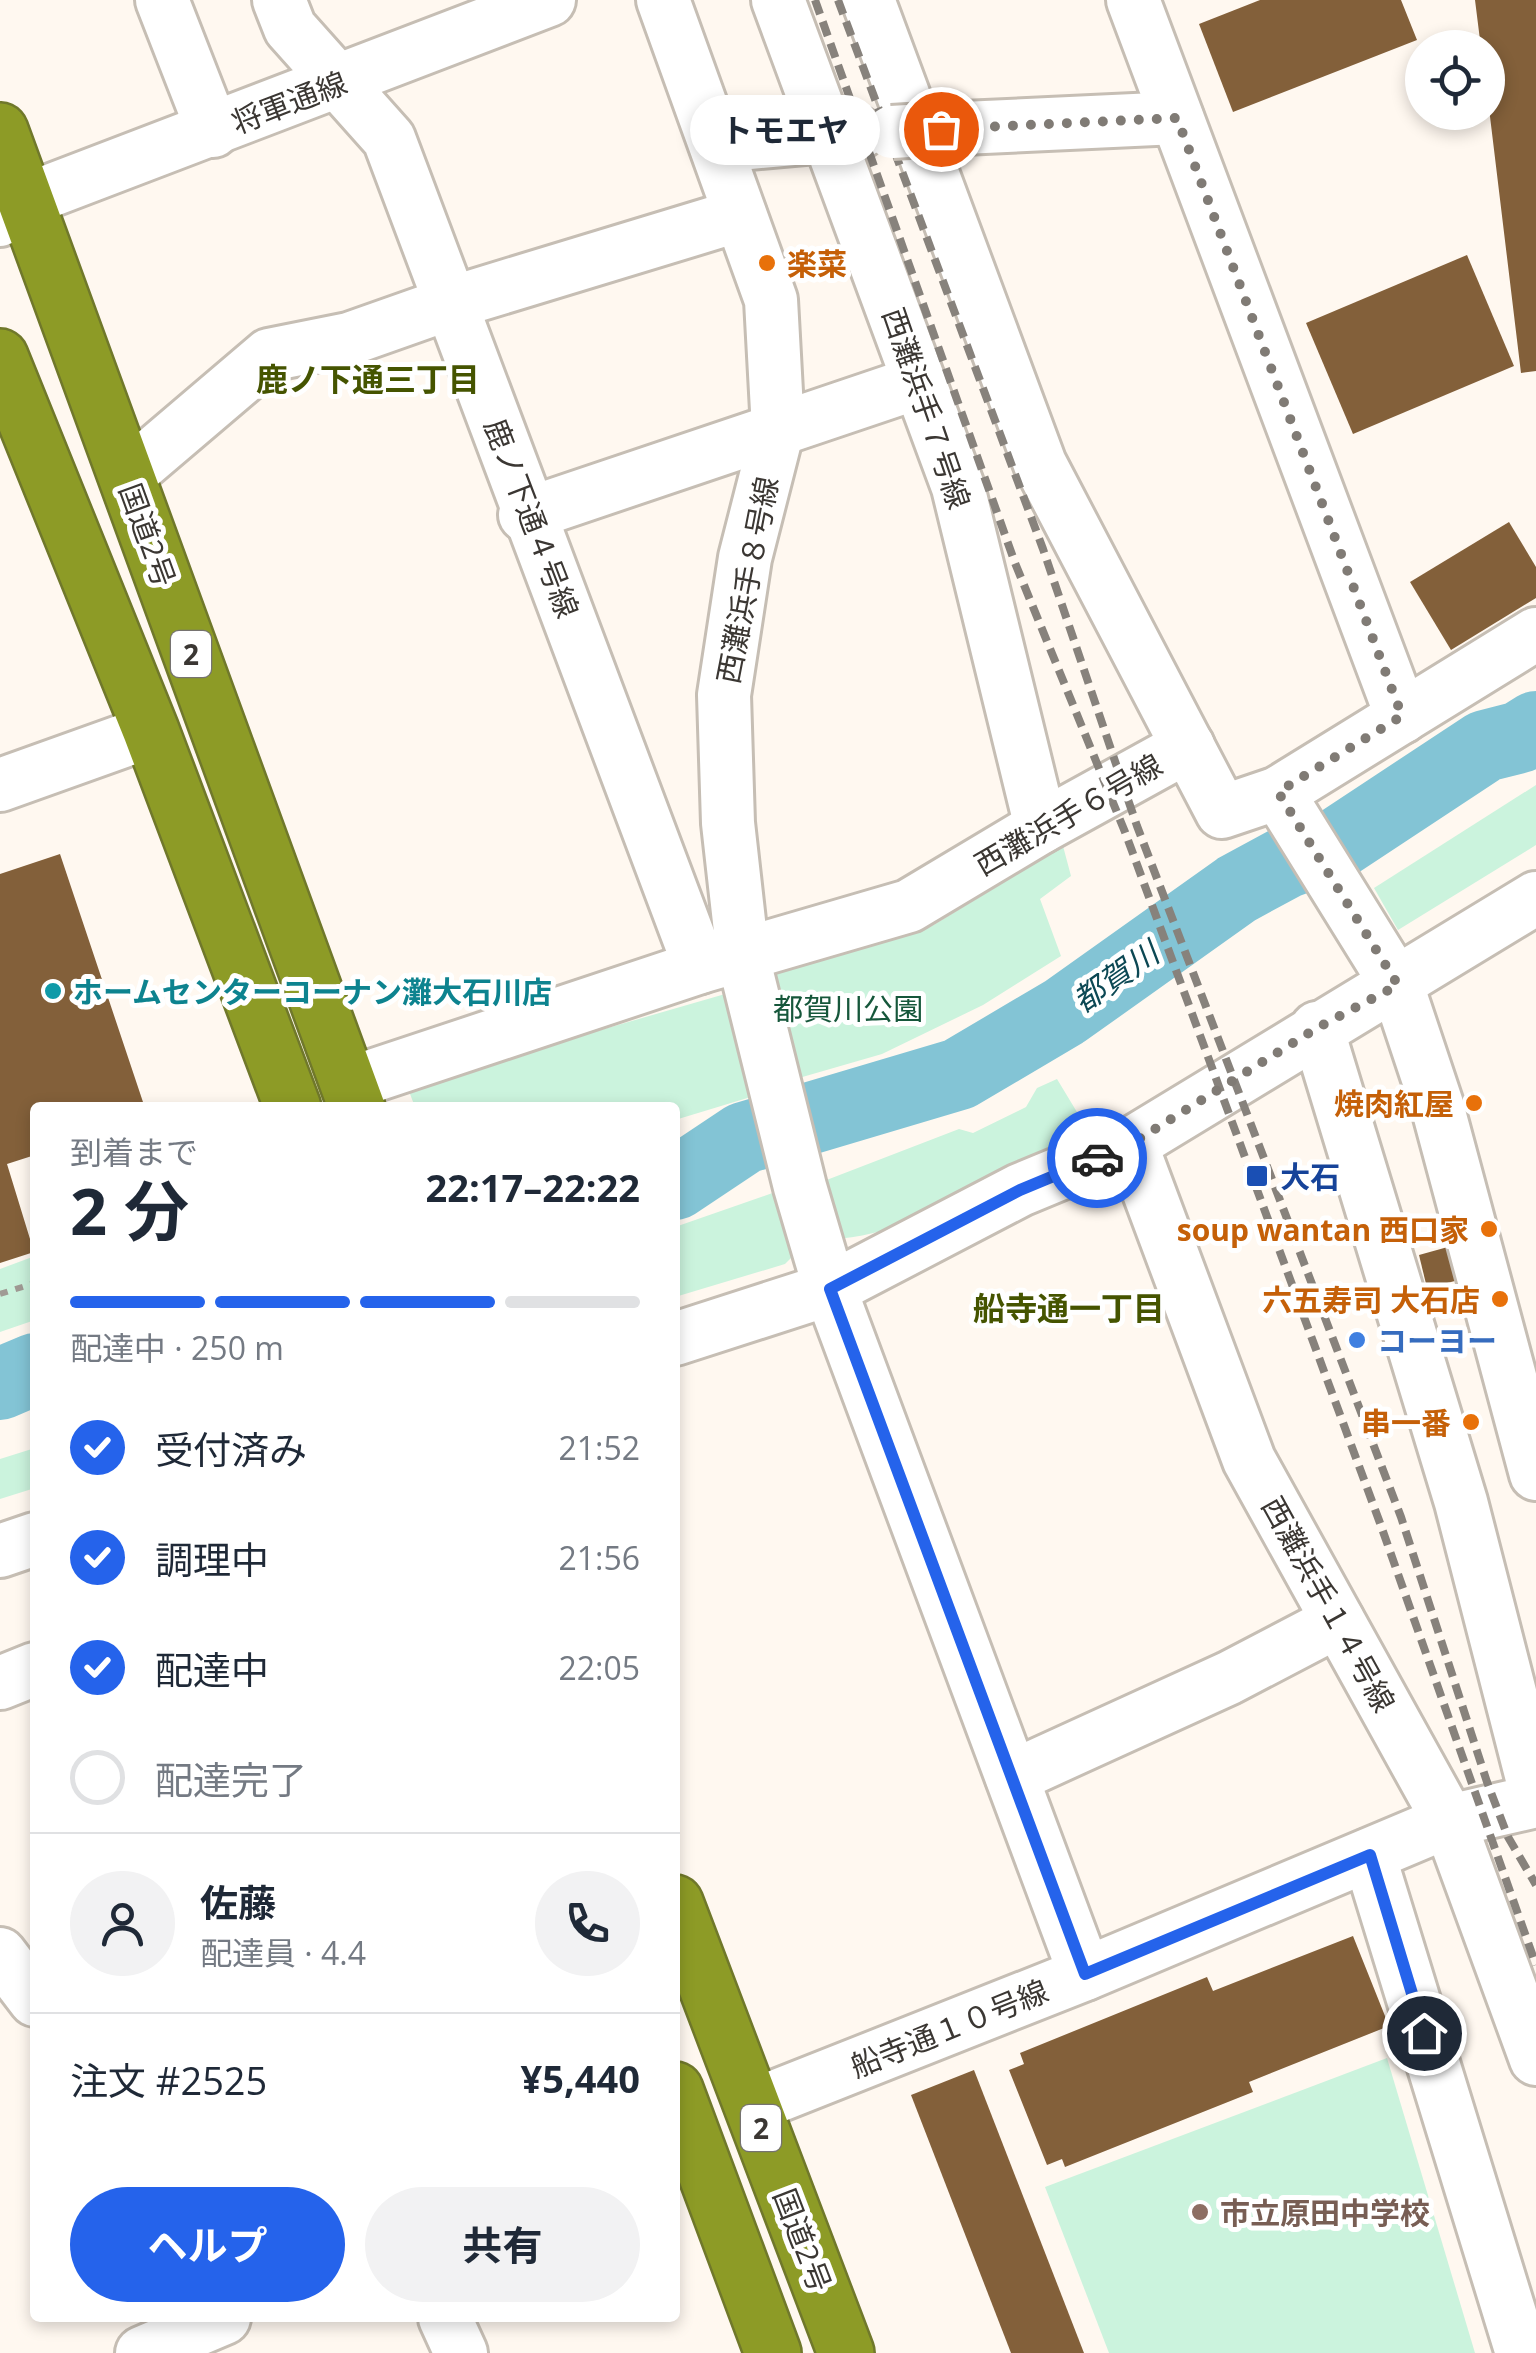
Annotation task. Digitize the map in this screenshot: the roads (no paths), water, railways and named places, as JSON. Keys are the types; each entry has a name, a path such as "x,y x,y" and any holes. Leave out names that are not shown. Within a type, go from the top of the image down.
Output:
{"highway":[{"name":"国道2号","path":"0,131 9,208 126,476 352,1096"},
{"name":"2","path":"0,357 151,731 291,1102"},
{"name":"国道2号","path":"680,1916 846,2353"},
{"name":"2","path":"680,2118 773,2353"}],"street":[{"path":"162,0 212,131"},
{"name":"鹿ノ下通４号線","path":"279,0 290,28 343,82 390,139 528,514 722,962"},
{"name":"将軍通線","path":"9,208 549,0"},
{"name":"西灘浜手８号線","path":"663,0 771,300 778,429 745,558 724,695 728,823 722,962 800,1186 830,1289 1085,1974"},
{"name":"西灘浜手７号線","path":"778,0 958,488 1040,827"},
{"name":"西灘浜手６号線","path":"352,1096 722,962 909,906 1040,827 1188,746 1040,464 868,0"},
{"path":"1133,0 1402,716"},
{"path":"716,146 828,135 1177,118"},
{"path":"126,476 269,355 349,339 452,303 740,215"},
{"path":"528,514 919,382"},
{"path":"1188,746 1222,812 1284,803 1402,716 1536,634"},
{"path":"0,785 151,731"},
{"path":"1284,803 1398,985 1437,1105 1513,1306 1536,1474"},
{"path":"680,1337 830,1289 1020,1190 1131,1144 1536,898"},
{"path":"1317,1028 1461,1502 1536,1797"},
{"name":"西灘浜手１４号線","path":"1131,1144 1249,1460 1449,1821 1536,2059"},
{"path":"0,1551 30,1541"},
{"path":"1012,1776 1229,1678 1338,1621"},
{"path":"0,1683 30,1671"},
{"name":"船寺通１０号線","path":"752,2106 1085,1974 1449,1821 1536,1797"},
{"path":"1370,1855 1522,2353"},
{"path":"0,1954 30,1993"},
{"path":"447,2322 461,2353"}],"waterway":[{"name":"都賀川","path":"680,1181 744,1138 959,1074 1064,1012 1237,889 1285,863 1335,845 1485,746 1520,737 1536,727"},
{"name":"都賀川","path":"0,1384 30,1371"}],"railway":[{"path":"815,0 1015,563 1125,832 1380,1523 1536,1965"},
{"path":"838,0 1043,549 1137,826 1401,1517 1487,1782 1508,1837 1536,1885"}],"place":[{"name":"トモエヤ","path":"941,129"},
{"name":"楽菜","path":"767,263"},
{"name":"ホームセンターコーナン灘大石川店","path":"53,991"},
{"name":"焼肉紅屋","path":"1474,1103"},
{"name":"大石","path":"1257,1176"},
{"name":"soup wantan 西口家","path":"1489,1229"},
{"name":"六五寿司 大石店","path":"1500,1299"},
{"name":"コーヨー","path":"1357,1340"},
{"name":"串一番","path":"1471,1422"},
{"name":"市立原田中学校","path":"1200,2212"}],"district":[{"name":"鹿ノ下通三丁目","path":"368,378"},
{"name":"船寺通一丁目","path":"1069,1307"}],"park label":[{"name":"都賀川公園","path":"848,1008"}]}
